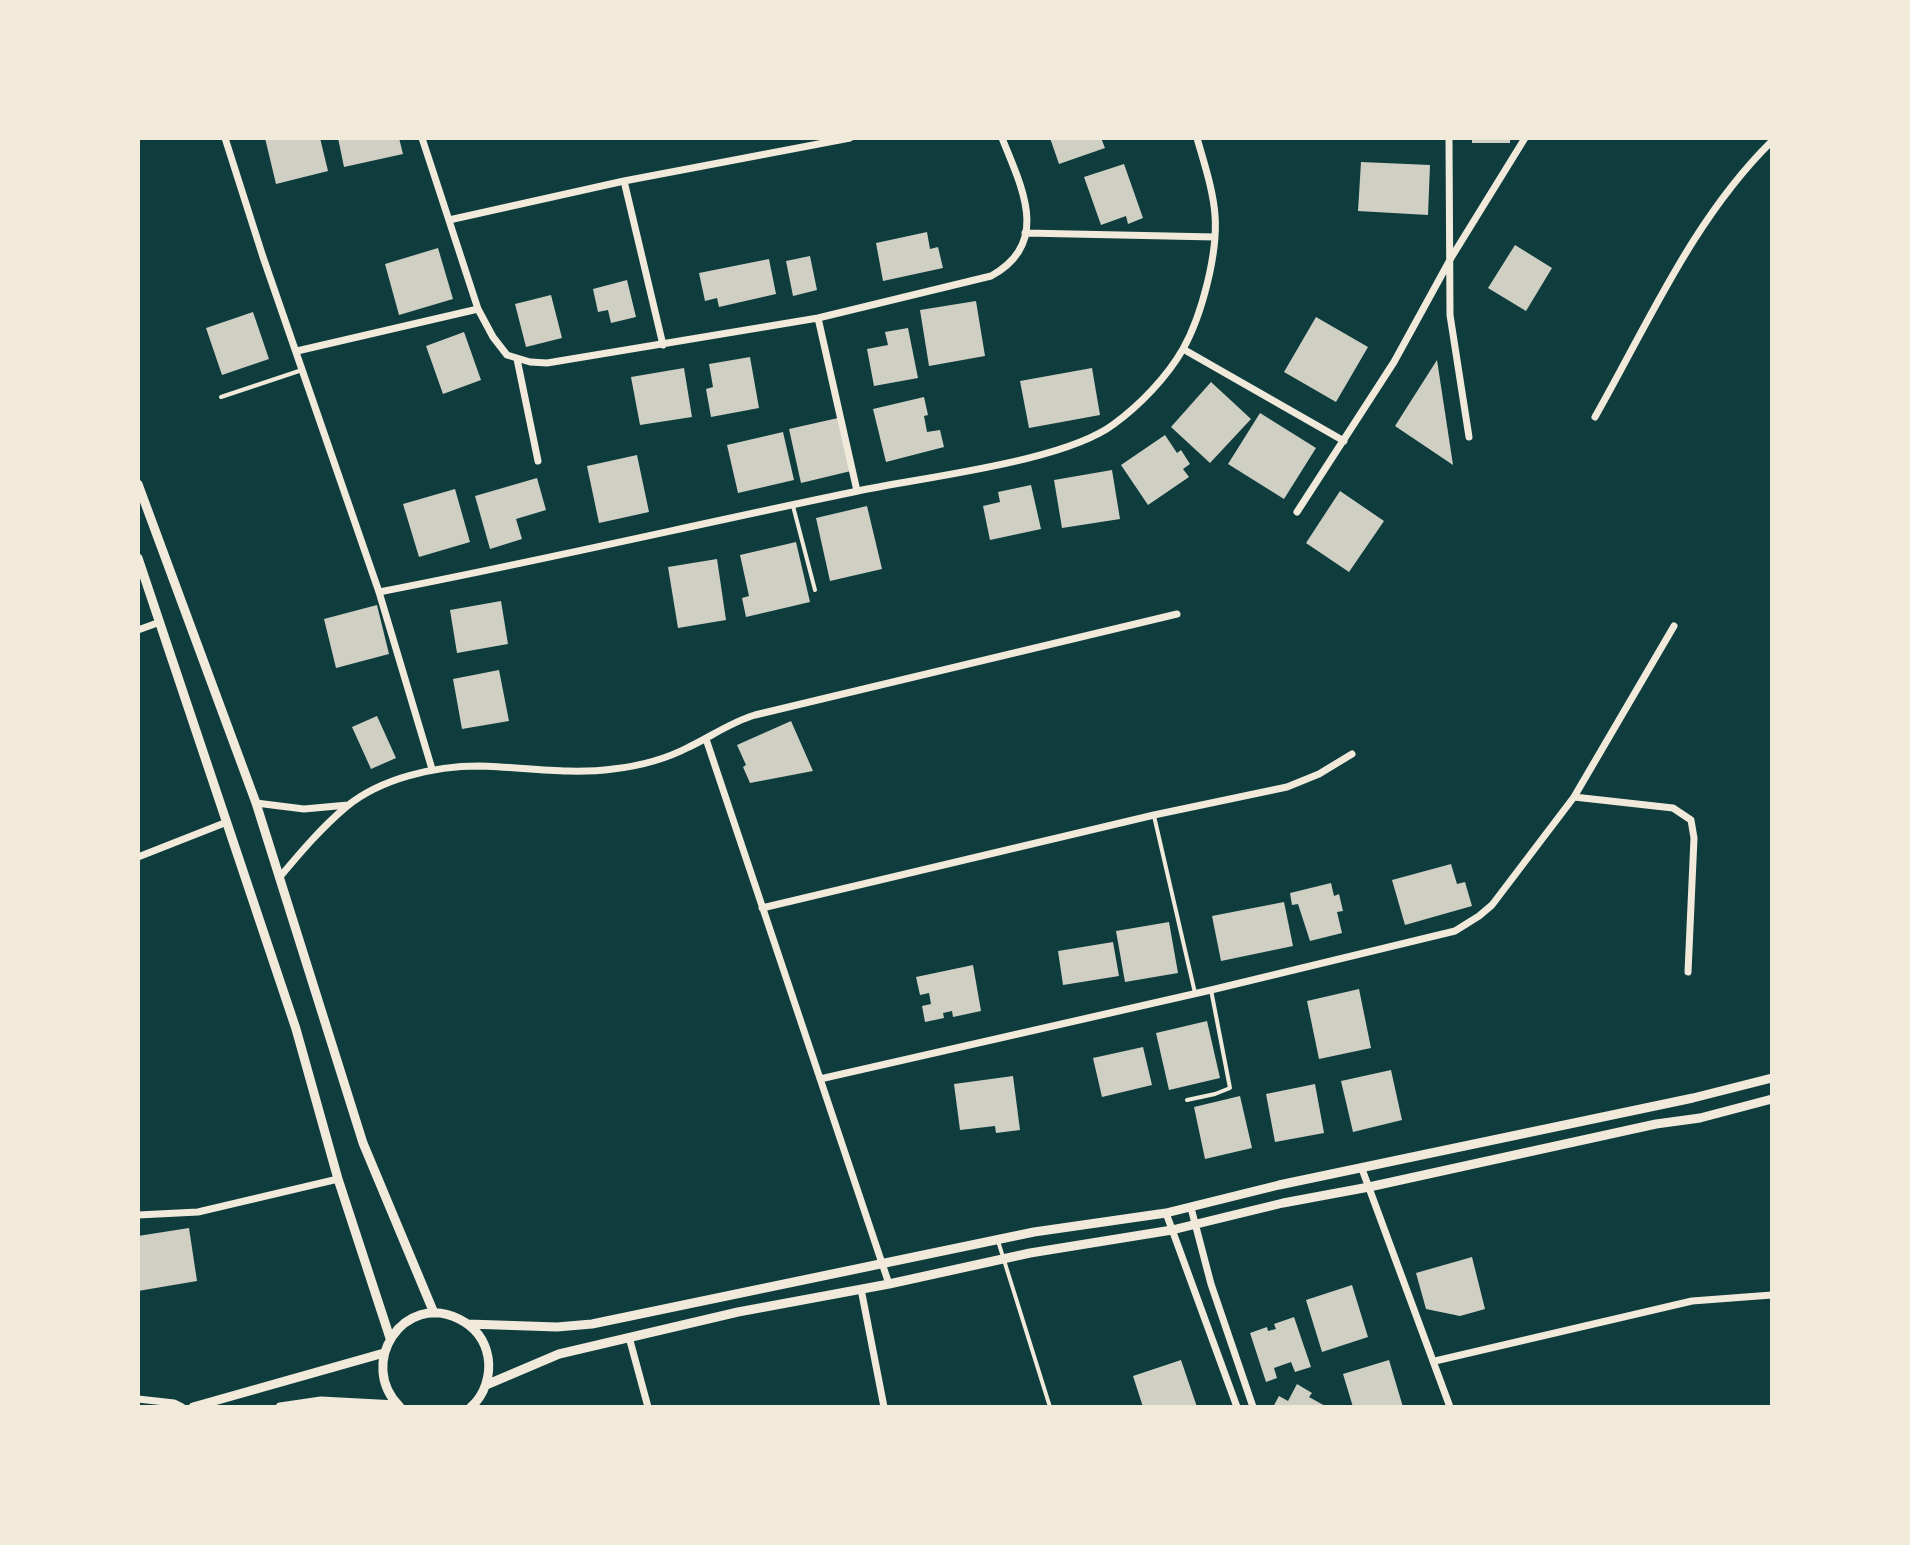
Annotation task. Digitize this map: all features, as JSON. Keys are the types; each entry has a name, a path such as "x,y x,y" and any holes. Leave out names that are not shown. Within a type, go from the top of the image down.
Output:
{"street":[{"path":"225,138 379,592 432,769"},
{"path":"422,138 478,309 500,347 517,359 555,362 818,318 991,276 1011,263 1025,233 1028,212 1002,138"},
{"path":"449,220 624,181 850,138"},
{"path":"379,592 560,557 857,491 1012,461 1101,434 1157,384 1183,349 1197,315 1208,278 1215,237 1215,214 1197,138"},
{"path":"1449,138 1450,315 1469,437"},
{"path":"1297,512 1394,362 1451,258 1525,138"},
{"path":"1595,417 1705,219 1749,164 1772,141"},
{"path":"624,181 663,345"},
{"path":"1025,233 1215,237"},
{"path":"297,351 478,309"},
{"path":"818,318 857,491"},
{"path":"1183,349 1344,441"},
{"path":"517,359 538,461"},
{"path":"138,484 256,803 363,1143 434,1313"},
{"path":"138,558 296,1029 338,1179 390,1338"},
{"path":"279,878 348,805 382,786 432,769 479,766 613,770 668,757 755,715 1177,614"},
{"path":"138,630 160,622"},
{"path":"820,1079 1455,931 1492,905 1574,797 1674,626"},
{"path":"706,739 889,1284"},
{"path":"762,908 1154,815 1287,787 1319,774 1352,754"},
{"path":"1574,797 1673,808 1691,820 1694,838 1688,972"},
{"path":"256,803 304,809 348,805"},
{"path":"138,857 227,822"},
{"path":"468,1324 575,1327 997,1239 1191,1208 1279,1185 1693,1098 1772,1078"},
{"path":"486,1385 559,1354 738,1312 1003,1259 1194,1226 1283,1203 1609,1134 1724,1113 1772,1099"},
{"path":"1362,1169 1450,1407"},
{"path":"138,1215 198,1212 338,1179"},
{"path":"1191,1208 1215,1299 1253,1407"},
{"path":"1166,1213 1237,1407"},
{"path":"861,1289 884,1407"},
{"path":"1435,1361 1692,1301 1772,1295"},
{"path":"398,1406 383,1380 384,1353 390,1338 402,1325 434,1313 451,1315 468,1324 479,1335 486,1349 489,1364 486,1385 475,1406"},
{"path":"629,1337 648,1407"},
{"path":"193,1407 384,1353"},
{"path":"138,1399 174,1403 182,1407"},
{"path":"280,1407 321,1401 398,1406"}],"lane":[{"path":"221,397 302,370"},
{"path":"793,506 815,590"},
{"path":"1154,815 1195,993"},
{"path":"1187,1100 1230,1088 1211,990"},
{"path":"997,1239 1050,1407"}],"building":[{"path":"265,138 320,138 328,171 276,184"},
{"path":"338,138 399,138 403,154 344,167"},
{"path":"1050,138 1101,138 1105,148 1059,164"},
{"path":"1472,138 1510,138 1510,143 1472,143"},
{"path":"1361,162 1430,165 1428,215 1358,211"},
{"path":"1124,164 1143,218 1128,224 1126,216 1101,225 1084,177"},
{"path":"927,232 930,249 938,247 943,268 883,281 876,243"},
{"path":"1515,245 1552,268 1526,311 1488,288"},
{"path":"438,248 453,299 399,315 385,264"},
{"path":"810,256 817,290 793,296 786,261"},
{"path":"769,259 776,294 719,307 717,298 705,301 699,273"},
{"path":"627,280 636,317 611,323 608,310 598,312 593,289"},
{"path":"551,295 562,338 526,347 515,304"},
{"path":"976,301 985,356 929,366 920,310"},
{"path":"253,312 269,359 222,375 206,328"},
{"path":"1316,317 1368,347 1336,402 1284,372"},
{"path":"908,328 918,378 874,386 867,349 888,345 885,332"},
{"path":"464,332 481,380 443,394 426,346"},
{"path":"750,357 759,408 711,417 706,389 713,387 709,364"},
{"path":"1437,360 1453,465 1395,426"},
{"path":"684,368 692,417 640,425 631,377"},
{"path":"1092,368 1100,415 1029,428 1020,381"},
{"path":"1211,382 1251,419 1210,463 1171,427"},
{"path":"924,397 928,415 924,416 927,432 940,430 944,447 886,462 873,409"},
{"path":"1260,413 1316,448 1284,499 1228,464"},
{"path":"838,418 851,471 801,483 789,429"},
{"path":"783,432 794,480 738,493 727,445"},
{"path":"1165,435 1177,453 1181,450 1190,464 1183,469 1189,477 1148,505 1121,465"},
{"path":"637,455 649,512 599,523 587,466"},
{"path":"1112,470 1120,519 1062,528 1054,480"},
{"path":"537,478 546,510 516,519 522,539 490,549 475,496"},
{"path":"1031,485 1041,529 990,540 983,506 1000,502 998,492"},
{"path":"455,489 470,542 419,557 403,504"},
{"path":"1340,491 1384,521 1349,572 1306,543"},
{"path":"867,506 882,569 830,581 816,518"},
{"path":"796,542 810,602 746,617 742,598 749,596 740,555"},
{"path":"717,559 726,620 678,628 668,567"},
{"path":"501,601 508,644 457,653 450,610"},
{"path":"377,605 389,654 336,668 324,619"},
{"path":"499,670 509,721 462,729 453,679"},
{"path":"377,716 396,758 371,769 352,727"},
{"path":"791,721 813,771 750,783 737,745"},
{"path":"1451,864 1457,884 1465,882 1472,906 1405,925 1392,880"},
{"path":"1331,883 1334,896 1339,894 1343,911 1337,912 1342,933 1310,941 1298,904 1292,905 1290,893"},
{"path":"1284,902 1293,946 1221,961 1212,916"},
{"path":"1169,922 1178,973 1125,982 1116,931"},
{"path":"1113,942 1119,976 1063,985 1058,951"},
{"path":"973,965 981,1011 953,1017 952,1011 943,1013 944,1018 925,1022 922,1006 931,1004 929,993 920,995 916,977"},
{"path":"1359,989 1371,1048 1319,1059 1307,1001"},
{"path":"1207,1021 1220,1078 1169,1090 1156,1033"},
{"path":"1143,1047 1152,1085 1102,1097 1093,1058"},
{"path":"1391,1070 1402,1120 1353,1132 1341,1081"},
{"path":"1013,1076 1020,1130 996,1133 995,1126 960,1130 954,1084"},
{"path":"1315,1084 1324,1133 1275,1142 1266,1094"},
{"path":"1240,1096 1252,1148 1205,1159 1194,1107"},
{"path":"189,1228 197,1281 138,1291 138,1236"},
{"path":"1472,1257 1485,1309 1460,1316 1426,1309 1416,1273"},
{"path":"1352,1285 1368,1337 1322,1352 1306,1300"},
{"path":"1294,1317 1311,1367 1295,1372 1291,1362 1274,1368 1277,1378 1266,1382 1250,1333 1267,1327 1268,1331 1276,1329 1274,1324"},
{"path":"1181,1360 1197,1407 1143,1407 1133,1376"},
{"path":"1389,1360 1403,1407 1353,1407 1343,1374"},
{"path":"1297,1384 1312,1393 1309,1397 1327,1407 1273,1407 1279,1396 1288,1401"}]}
